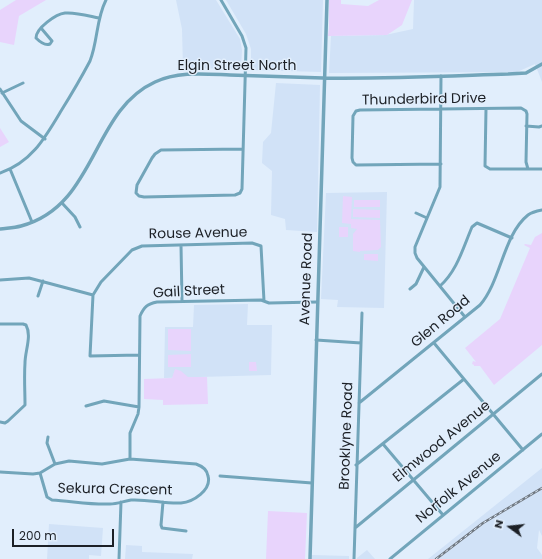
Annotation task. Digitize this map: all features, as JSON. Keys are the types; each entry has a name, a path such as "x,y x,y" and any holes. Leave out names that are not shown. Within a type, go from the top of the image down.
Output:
{"street":[{"path":"0,172 10,169 31,155 45,139 90,61 95,47 99,18 106,0"},
{"path":"221,0 244,41 246,51 242,189 240,193 235,195 144,196 136,193 137,185 152,158 161,150 243,149"},
{"name":"Avenue Road","path":"310,559 327,0"},
{"path":"41,28 52,41 50,44 46,45 36,38 36,34 41,28 63,13 99,18"},
{"name":"Elgin Street North","path":"0,229 21,226 32,222 48,214 62,203 73,191 118,113 132,96 143,88 165,78 180,74 324,78 519,74 533,70 542,64"},
{"path":"441,76 442,110 440,187 415,247 415,253 424,267 465,317"},
{"path":"23,83 1,91 21,121 45,139"},
{"path":"486,109 485,166 490,169 542,169"},
{"name":"Thunderbird Drive","path":"441,164 356,165 352,158 353,116 356,111 360,110 524,109 527,114 526,162 528,169"},
{"path":"526,126 542,126"},
{"path":"10,169 32,222"},
{"path":"62,203 76,218 80,227"},
{"name":"Glen Road","path":"359,403 434,343 484,300 519,224 528,215 542,210"},
{"path":"416,213 427,218"},
{"path":"440,286 450,276 454,269 474,224 477,223 512,238"},
{"name":"Rouse Avenue","path":"93,295 101,282 132,250 142,246 252,243 261,246 264,301"},
{"path":"181,245 182,301"},
{"path":"410,289 416,284 424,267"},
{"path":"0,280 29,278 93,295 90,356 140,355"},
{"path":"38,296 43,281"},
{"name":"Gail Street","path":"130,459 130,438 139,407 140,316 144,308 150,303 182,301 261,300 269,303 317,302"},
{"name":"Brooklyne Road","path":"354,559 362,313"},
{"path":"0,324 26,325 28,328 28,339 25,363 25,405 8,421 5,423 0,422"},
{"path":"316,340 360,343"},
{"path":"434,343 523,450"},
{"name":"Elmwood Avenue","path":"355,528 542,374"},
{"path":"356,465 464,379"},
{"path":"86,406 104,401 139,407"},
{"name":"Norfolk Avenue","path":"390,559 542,434"},
{"path":"48,437 47,443 55,464"},
{"path":"383,444 443,515"},
{"name":"Sekura Crescent","path":"0,472 21,474 40,473 55,464 69,461 102,464 130,459 196,464 202,466 207,471 209,481 208,486 203,492 196,497 181,503 131,500 111,504 52,500 47,497 40,473"},
{"path":"220,476 312,482"},
{"path":"119,559 121,502"},
{"path":"163,502 162,528 186,531"}],"shaded area":[{"path":"16,0 46,0 19,16 14,45 0,42 0,10"},
{"path":"176,0 216,0 240,39 242,50 241,69 183,68 182,29"},
{"path":"226,0 323,0 321,72 251,70 251,49 246,34"},
{"path":"329,0 341,0 341,4 368,6 379,0 412,0 402,25 387,35 328,36"},
{"path":"414,0 542,0 542,82 535,64 517,72 329,73 331,36 385,35 413,29"},
{"path":"276,83 320,85 317,232 286,230 285,219 271,215 272,171 262,163 263,142 271,133"},
{"path":"0,128 9,142 0,147"},
{"path":"387,192 384,308 337,307 338,300 321,299 326,193"},
{"path":"343,196 352,197 351,219 380,220 381,247 378,250 360,252 353,251 353,234 357,229 351,228 351,224 342,223"},
{"path":"354,200 380,200 380,207 354,207"},
{"path":"353,209 380,210 380,218 353,217"},
{"path":"339,227 348,227 348,237 339,237"},
{"path":"542,233 542,345 494,385 480,366 474,366 472,364 473,361 476,362 465,348 500,319 530,248 524,245 531,245 535,237"},
{"path":"364,254 378,254 378,261 364,260"},
{"path":"248,304 247,325 272,325 271,375 164,378 165,327 193,327 194,305"},
{"path":"168,329 191,329 191,351 168,350"},
{"path":"191,354 191,367 168,367 168,355"},
{"path":"249,362 256,362 257,371 249,371"},
{"path":"175,369 181,371 188,377 207,377 208,404 163,405 163,400 144,399 144,379 172,378"},
{"path":"542,468 542,536 539,530 537,548 542,555 542,559 428,559"},
{"path":"268,511 307,513 305,559 266,559"},
{"path":"49,524 103,528 101,556 89,555 89,559 47,559"},
{"path":"126,545 142,546 142,552 193,554 192,559 125,559"},
{"path":"367,550 375,559 357,559 357,558"},
{"path":"312,555 349,556 349,559 311,559"}],"railway":[{"path":"436,559 483,523 542,488"}]}
